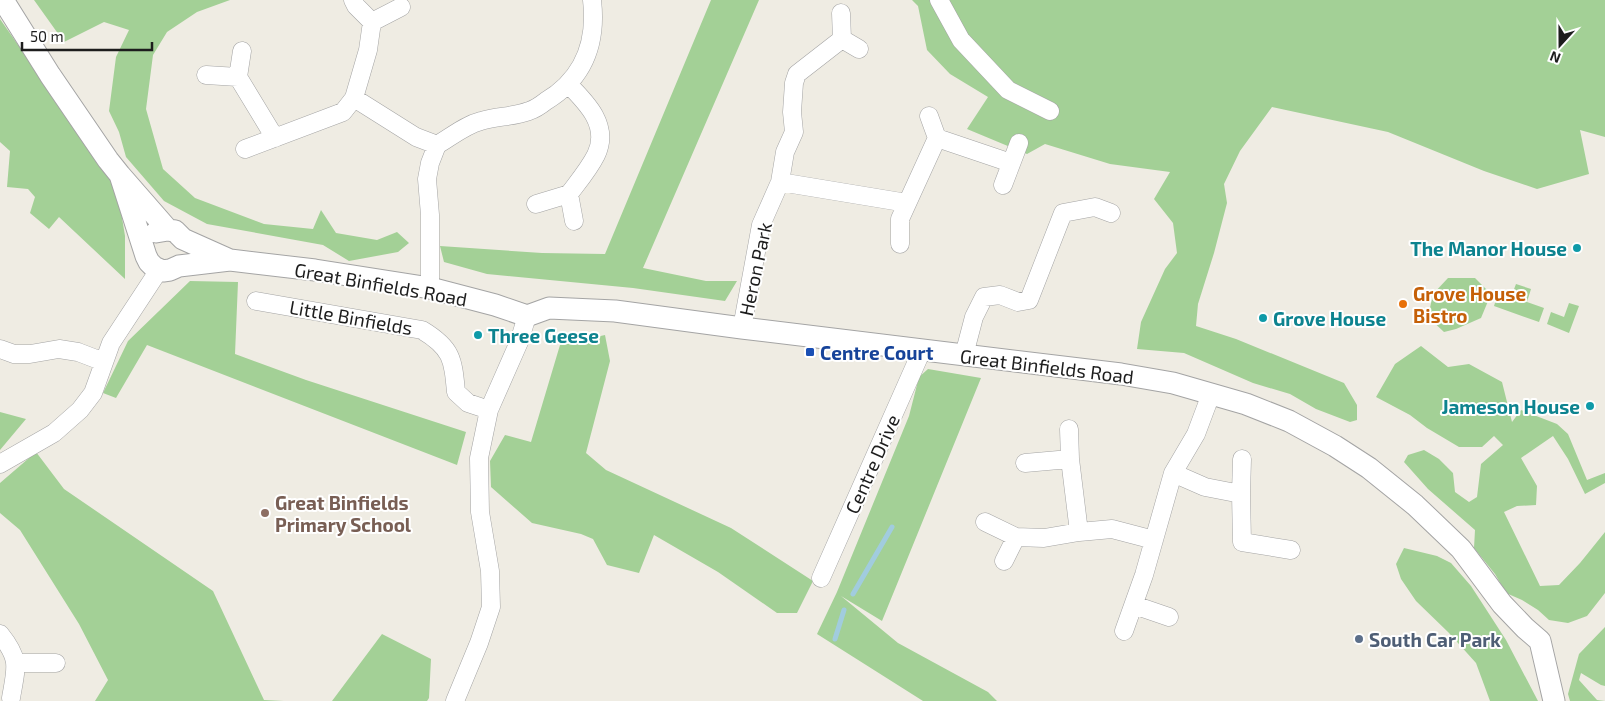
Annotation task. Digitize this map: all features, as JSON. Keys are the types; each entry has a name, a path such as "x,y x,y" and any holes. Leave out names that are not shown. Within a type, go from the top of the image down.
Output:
{"street":[{"name":"Great Binfields Road","path":"3,0 50,75 120,175 176,234 230,260"},
{"path":"353,0 356,6 372,22"},
{"path":"430,288 430,215 427,179 430,163 437,145 464,128 480,121 514,116 531,110 555,96 568,84 581,68 588,53 594,26 594,0"},
{"path":"939,0 961,40 1008,90 1050,111"},
{"path":"372,22 401,7"},
{"path":"841,13 842,39 859,50"},
{"path":"245,149 343,112 354,98 368,50 372,22"},
{"name":"Heron Park","path":"742,328 762,225 780,182 785,152 794,132 792,112 794,83 797,74 842,39"},
{"path":"242,51 238,77 276,138"},
{"path":"206,75 238,77"},
{"path":"536,204 569,194 596,154 600,138 598,122 586,102 568,84"},
{"path":"354,98 416,137 437,145"},
{"path":"900,244 900,219 937,138 930,116"},
{"path":"937,138 1011,164"},
{"path":"1003,184 1019,143"},
{"name":"Great Binfields Road","path":"120,175 158,262 230,260 315,270 430,288 495,305 527,316 550,308 615,311 1121,374 1173,383 1246,404 1289,421 1328,442 1369,468 1415,505 1461,549 1502,604 1540,641 1554,701"},
{"path":"780,182 907,203"},
{"path":"569,194 574,222"},
{"path":"964,355 974,317 984,298 1000,295 1018,302 1029,300 1063,212 1095,207 1111,213"},
{"path":"162,230 176,234 186,248 186,255 158,262 146,244 150,237 162,230"},
{"path":"0,464 54,433 80,410 93,392 112,343 145,294 158,262"},
{"name":"Little Binfields","path":"256,301 422,330 445,346 452,359 456,392 468,403 489,410"},
{"path":"455,701 479,643 491,607 490,571 480,512 479,458 489,410 519,342 527,316"},
{"path":"0,349 14,354 30,354 59,349 78,352 104,362"},
{"name":"Centre Drive","path":"821,578 922,350"},
{"path":"1124,631 1154,540 1172,474 1196,434 1211,394"},
{"path":"1069,429 1070,459 1079,532"},
{"path":"1025,463 1070,459"},
{"path":"1242,459 1242,542 1291,550"},
{"path":"1172,474 1205,487 1241,494"},
{"path":"985,522 1016,537 1044,538 1112,529 1154,540"},
{"path":"1004,561 1016,537"},
{"path":"1134,604 1169,617"},
{"path":"0,634 11,649 16,664 11,698"},
{"path":"16,664 56,663"}],"green space":[{"path":"34,0 230,0 197,12 167,32 153,55 146,109 163,169 195,198 264,224 313,229 321,210 336,233 377,240 397,232 409,243 398,252 349,261 323,245 207,224 164,201 126,157 119,132 109,111 116,57 129,30 104,22 64,42"},
{"path":"711,0 759,0 643,268 706,281 737,281 725,301 633,288 487,274 444,262 440,246 542,253 605,254"},
{"path":"912,0 1605,0 1605,137 1580,130 1589,174 1537,189 1484,171 1388,132 1272,107 1240,151 1224,184 1227,203 1198,304 1196,326 1236,339 1344,383 1357,405 1357,420 1350,422 1316,409 1290,394 1253,383 1184,353 1137,349 1141,322 1165,269 1177,253 1173,223 1154,199 1170,172 1110,164 1045,144 1027,154 967,129 988,97 950,74 927,50 918,6"},
{"path":"0,19 117,187 125,236 125,279 59,217 49,229 30,213 35,197 28,189 7,187 10,151 0,142"},
{"path":"1448,278 1475,278 1491,294 1481,318 1444,332 1428,317 1433,294"},
{"path":"190,281 238,282 235,354 306,380 466,432 457,465 147,345 116,398 103,393 128,341"},
{"path":"1516,284 1531,289 1527,302 1544,308 1539,322 1494,306 1498,293 1511,297"},
{"path":"1569,303 1579,306 1569,333 1547,324 1551,312 1564,317"},
{"path":"605,335 610,361 586,453 606,470 731,528 813,581 797,613 777,613 718,572 654,535 639,573 607,565 593,539 581,534 532,523 491,487 490,461 505,435 531,442 560,345"},
{"path":"1421,346 1448,367 1469,364 1502,382 1512,422 1521,410 1557,424 1568,434 1587,480 1605,473 1605,483 1585,494 1568,459 1553,436 1521,458 1537,486 1536,505 1517,506 1504,512 1540,586 1559,585 1605,532 1605,593 1587,616 1568,623 1549,620 1538,610 1506,593 1495,574 1474,548 1475,530 1428,489 1404,462 1408,455 1424,450 1439,459 1453,473 1455,492 1469,502 1477,497 1481,464 1503,445 1494,436 1482,447 1459,447 1427,428 1410,415 1376,397 1395,364"},
{"path":"928,369 981,378 882,621 841,596 898,643 988,692 997,701 923,701 817,634 837,592 909,416 919,377"},
{"path":"0,412 26,419 0,450"},
{"path":"36,452 64,489 213,591 264,700 284,701 95,701 108,680 79,624 20,530 0,513 0,483"},
{"path":"1404,548 1437,556 1451,563 1471,586 1506,640 1538,701 1490,701 1476,663 1416,601 1401,579 1396,564"},
{"path":"1605,627 1605,686 1581,673 1579,680 1597,700 1605,701 1570,701 1568,694 1579,654"},
{"path":"382,634 431,659 429,698 427,701 332,701"}],"waterway":[{"path":"853,594 892,527"},
{"path":"835,639 844,610"}],"place":[{"name":"The Manor House","path":"1577,248"},
{"name":"Grove House Bistro","path":"1403,304"},
{"name":"Grove House","path":"1263,318"},
{"name":"Three Geese","path":"478,335"},
{"name":"Centre Court","path":"810,352"},
{"name":"Jameson House","path":"1590,406"},
{"name":"Great Binfields Primary School","path":"265,513"},
{"name":"South Car Park","path":"1359,639"}]}
